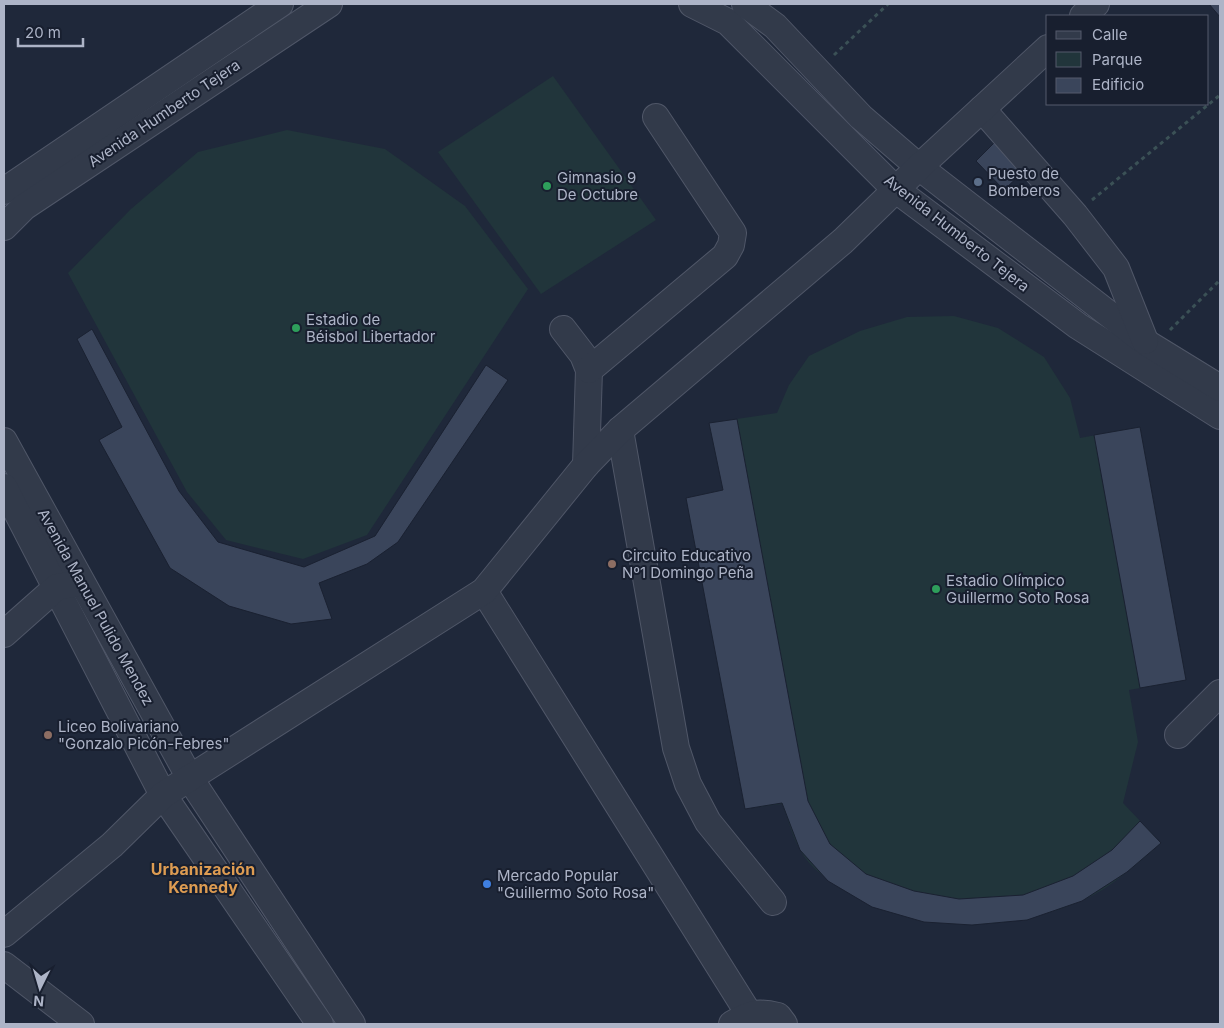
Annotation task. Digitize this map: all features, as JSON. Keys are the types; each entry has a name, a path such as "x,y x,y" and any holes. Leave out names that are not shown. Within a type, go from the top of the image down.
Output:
{"street":[{"name":"Avenida Humberto Tejera","path":"4,191 280,4"},
{"name":"Avenida Humberto Tejera","path":"4,227 24,207 329,4"},
{"name":"Avenida Humberto Tejera","path":"692,4 728,22 896,189 1078,326 1220,416"},
{"name":"Avenida Humberto Tejera","path":"745,4 775,26 861,117 919,167 1149,344 1220,388"},
{"path":"1084,15 1096,4"},
{"path":"4,934 112,845 163,795 191,780 484,591 586,465 620,430 843,240 1046,50"},
{"path":"982,109 1074,215 1116,268 1149,344"},
{"path":"589,370 725,256 731,245 733,233 656,117"},
{"path":"563,329 583,355 589,370 586,465"},
{"path":"620,430 676,748 688,784 708,822 773,902"},
{"name":"Avenida Manuel Pulido Mendez","path":"4,441 69,585 191,780 352,1024"},
{"path":"4,487 69,585 163,795 320,1024"},
{"path":"4,634 69,585"},
{"path":"484,591 741,1019 762,1012 778,1016 784,1024"},
{"path":"1178,735 1220,693"},
{"path":"4,966 81,1024"}],"path":[{"path":"818,70 888,4"},
{"path":"1209,103 1220,94"},
{"path":"1074,215 1207,105"},
{"path":"1149,344 1220,280"}],"green space":[{"name":"Gimnasio 9 De Octubre","path":"553,76 656,220 541,294 438,152"},
{"path":"287,130 385,149 465,206 528,289 367,535 303,559 226,540 187,492 68,273 131,209 198,152"},
{"name":"Estadio Olímpico Guillermo Soto Rosa","path":"954,316 998,328 1044,357 1070,398 1080,438 1140,427 1186,680 1129,690 1138,742 1123,803 1161,843 1133,867 1092,896 1052,912 1023,919 993,923 933,922 903,916 875,906 834,884 809,863 797,845 782,804 745,809 686,498 723,490 709,423 777,413 789,385 809,356 860,331 907,317"}],"building":[{"path":"1209,4 1220,4 1220,17"},
{"path":"995,142 1024,171 1004,190 976,161"},
{"path":"92,329 179,491 218,542 304,567 375,536 486,365 508,380 398,542 367,564 319,583 332,619 291,624 229,606 170,568 99,440 122,427 77,339"},
{"path":"737,419 808,801 830,844 866,874 914,891 959,899 1023,895 1073,876 1112,850 1140,821 1161,843 1127,872 1082,901 1027,920 972,925 924,922 872,907 828,881 800,850 782,803 745,809 686,498 723,490 709,423"},
{"path":"1140,427 1186,680 1140,688 1094,435"}],"place":[{"name":"Puesto de Bomberos","path":"978,182"},
{"name":"Gimnasio 9 De Octubre","path":"547,186"},
{"name":"Estadio de Béisbol Libertador","path":"296,328"},
{"name":"Circuito Educativo Nº1 Domingo Peña","path":"612,564"},
{"name":"Estadio Olímpico Guillermo Soto Rosa","path":"936,589"},
{"name":"Liceo Bolivariano \"Gonzalo Picón-Febres\"","path":"48,735"},
{"name":"Mercado Popular \"Guillermo Soto Rosa\"","path":"487,884"}],"district":[{"name":"Urbanización Kennedy","path":"203,878"}]}
